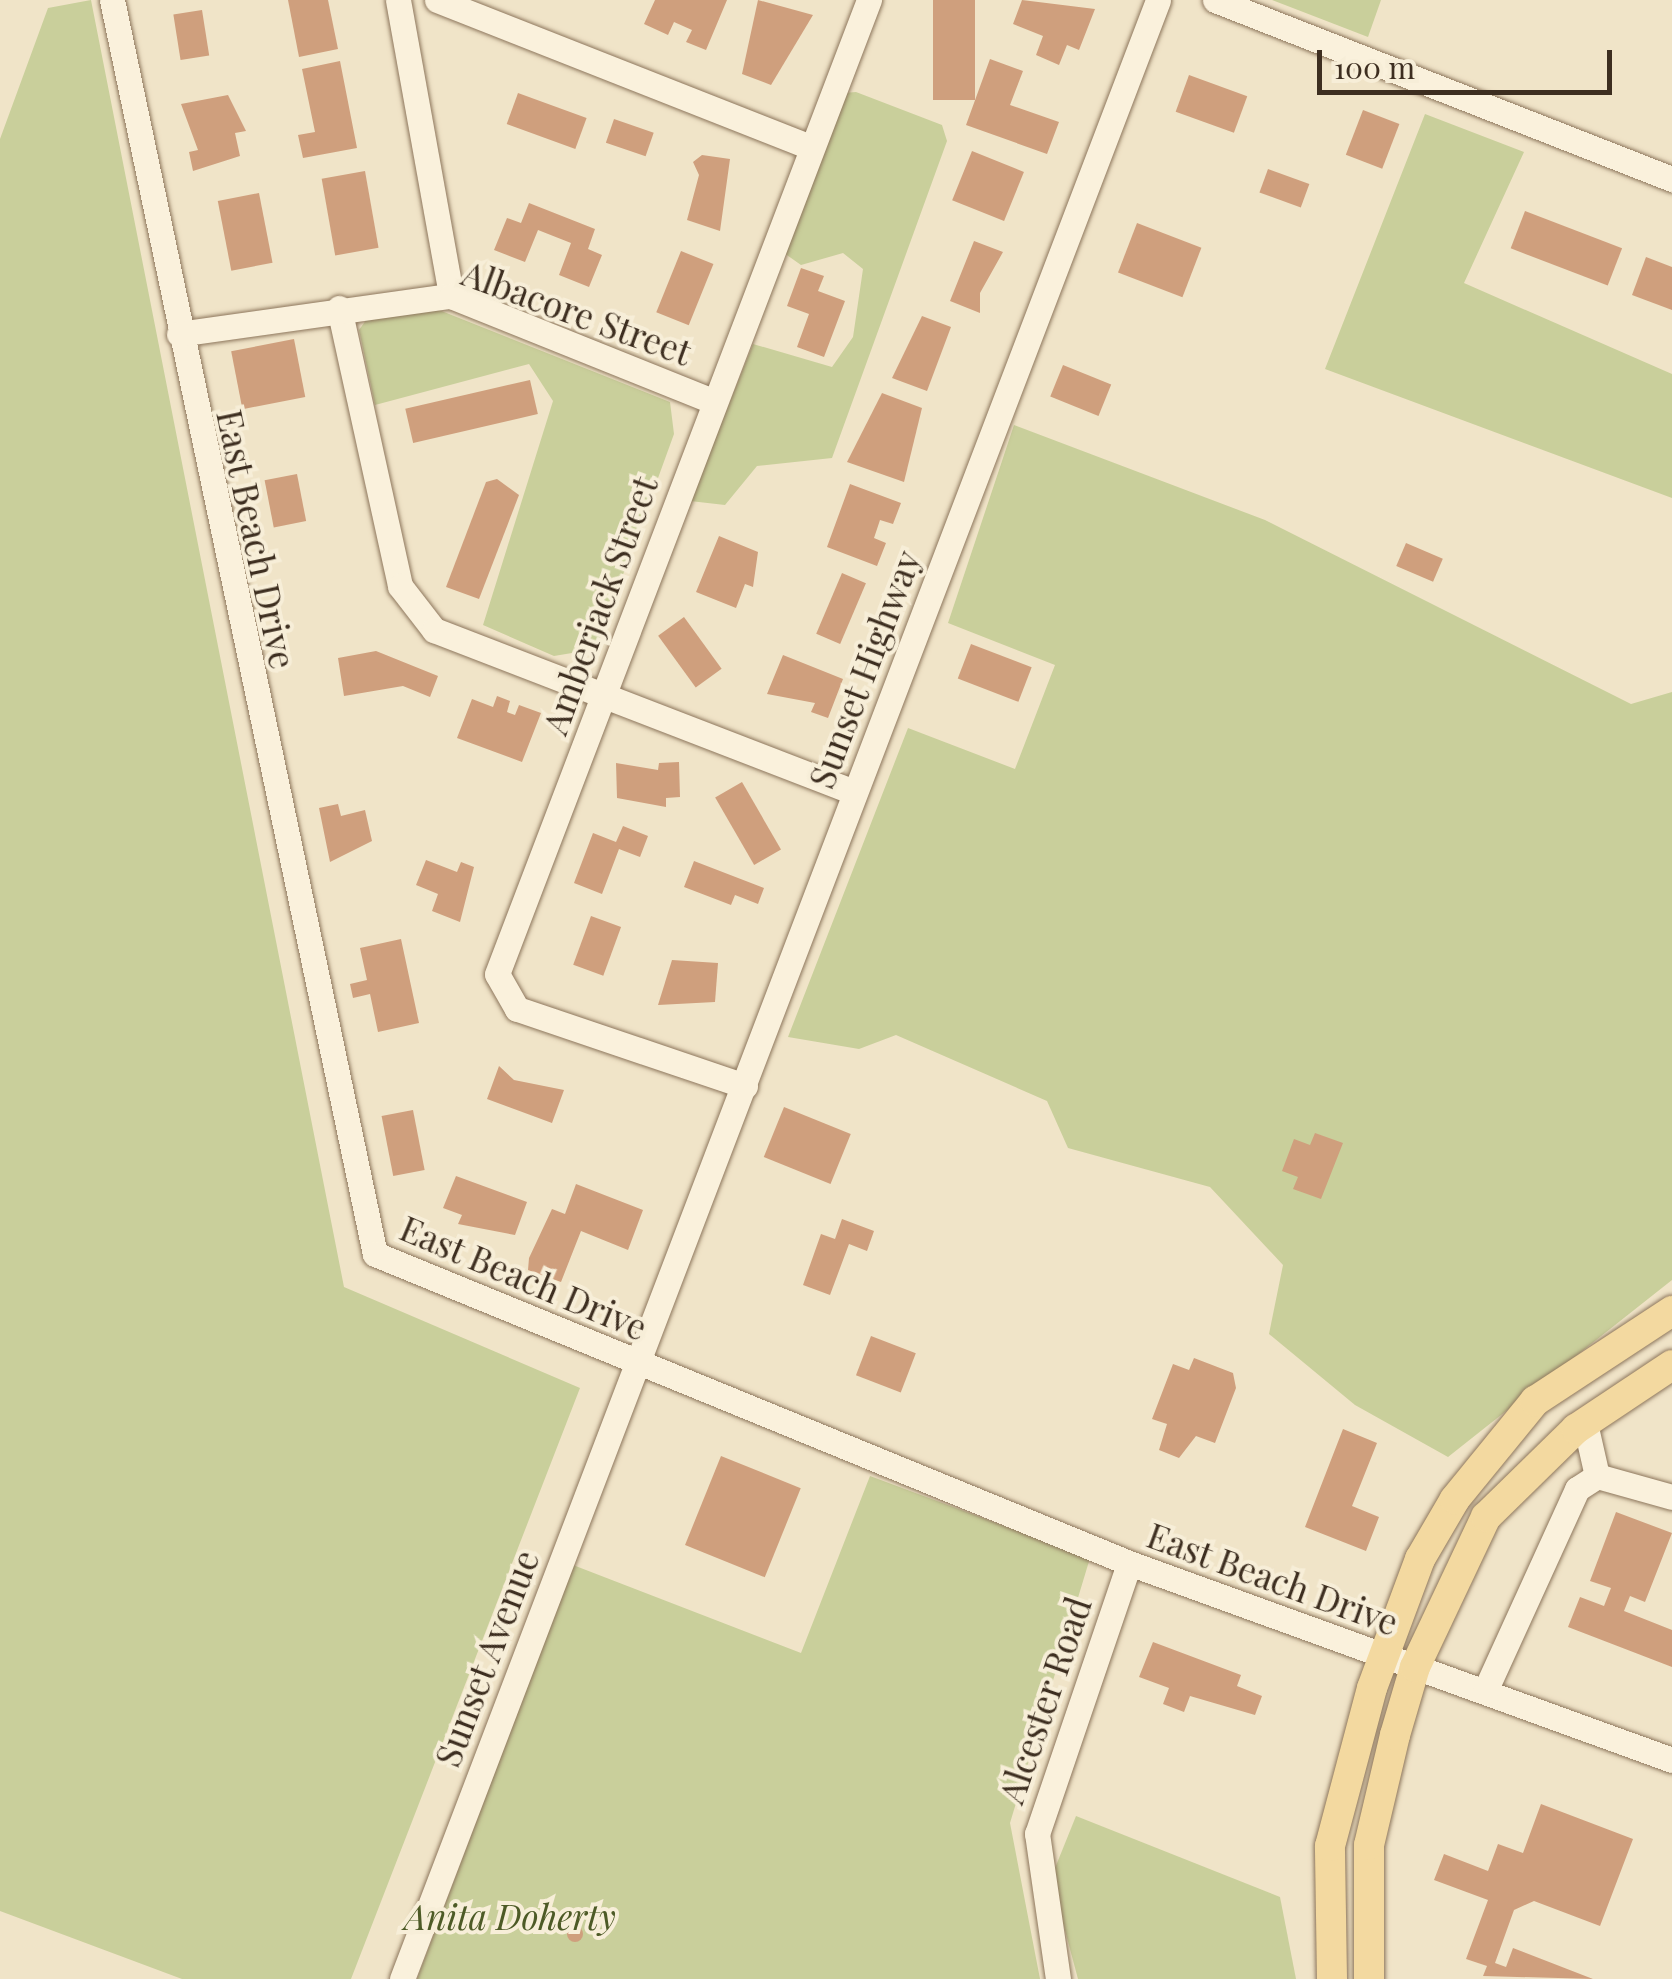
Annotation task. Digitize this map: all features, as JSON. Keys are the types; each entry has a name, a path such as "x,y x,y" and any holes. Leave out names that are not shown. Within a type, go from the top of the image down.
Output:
{"main road":[{"path":"1332,1979 1330,1846 1382,1656 1456,1498 1535,1401 1672,1311"},
{"path":"1369,1979 1369,1845 1415,1667 1486,1518 1585,1423 1672,1365"}],"street":[{"name":"East Beach Drive","path":"112,0 374,1254 1129,1563 1672,1760"},
{"path":"398,0 451,296"},
{"path":"437,0 812,147"},
{"name":"Amberjack Street","path":"745,1086 517,1008 496,974 712,400 870,0"},
{"name":"Sunset Highway","path":"635,1362 745,1086 1158,0"},
{"path":"1215,0 1672,179"},
{"name":"Albacore Street","path":"179,334 338,308 451,296 712,400"},
{"path":"338,308 400,586 434,630 854,792"},
{"name":"Sunset Avenue","path":"402,1979 635,1362"},
{"path":"1585,1423 1597,1476"},
{"path":"1485,1691 1577,1488 1597,1476 1672,1497"},
{"name":"Alcester Road","path":"1058,1979 1036,1834 1129,1563"}],"green space":[{"path":"91,0 344,1287 580,1388 351,1979 182,1979 0,1911 0,139 48,8"},
{"path":"1272,0 1381,0 1368,37"},
{"path":"856,92 942,125 947,141 832,458 757,466 725,505 690,501 753,344 832,367 853,337 863,269 843,253 801,265 784,253 844,93"},
{"path":"1425,114 1524,152 1464,283 1672,374 1672,498 1325,369"},
{"path":"374,309 439,310 670,402 674,434 596,649 554,656 483,625 553,401 529,364 375,405 359,330"},
{"path":"1014,425 1265,520 1631,704 1672,692 1672,1280 1448,1457 1355,1405 1269,1334 1283,1265 1210,1187 1068,1148 1047,1101 896,1035 859,1049 788,1037 908,728 1015,769 1055,665 948,623"},
{"name":"Anita Doherty","path":"870,1476 1090,1558 1010,1823 1040,1979 417,1979 573,1565 801,1653"},
{"path":"1076,1816 1280,1897 1296,1979 1078,1979 1051,1878"}],"building":[{"path":"288,0 328,0 338,49 299,57"},
{"path":"655,0 727,0 706,50 686,42 692,30 674,22 668,35 644,24"},
{"path":"758,0 813,15 771,85 742,74"},
{"path":"933,0 975,0 975,100 933,100"},
{"path":"1022,0 1095,9 1079,50 1067,45 1059,65 1036,55 1043,36 1013,24"},
{"path":"202,10 209,55 181,60 173,15"},
{"path":"990,59 1023,71 1010,105 1059,122 1047,154 966,125"},
{"path":"340,61 357,148 303,158 298,135 315,132 302,69"},
{"path":"1189,75 1247,96 1234,133 1176,112"},
{"path":"518,93 587,118 575,149 507,124"},
{"path":"228,95 246,131 235,133 240,156 193,171 189,152 198,150 181,104"},
{"path":"1363,110 1399,124 1382,169 1346,155"},
{"path":"614,119 654,133 646,156 606,143"},
{"path":"972,151 1024,172 1004,221 952,200"},
{"path":"702,155 730,159 720,231 687,220 699,175 693,162"},
{"path":"1268,169 1309,184 1301,208 1259,192"},
{"path":"365,171 379,248 335,255 322,179"},
{"path":"259,193 273,263 231,271 218,201"},
{"path":"529,203 595,229 588,249 602,255 589,287 559,275 571,243 538,230 525,262 494,250 507,218 521,223"},
{"path":"1525,211 1622,248 1608,286 1511,248"},
{"path":"1137,223 1201,248 1182,297 1118,272"},
{"path":"974,241 1003,252 980,293 980,313 950,301"},
{"path":"681,251 713,264 689,325 656,312"},
{"path":"1646,257 1672,267 1672,310 1632,295"},
{"path":"801,268 824,276 818,291 845,301 824,357 797,347 809,314 787,306"},
{"path":"922,316 951,327 927,391 892,378"},
{"path":"294,339 305,397 242,409 231,351"},
{"path":"1063,365 1111,384 1098,416 1050,397"},
{"path":"530,380 538,414 413,443 405,409"},
{"path":"882,393 922,408 904,482 847,462"},
{"path":"297,474 306,521 274,527 265,480"},
{"path":"497,479 519,495 479,599 446,587 486,482"},
{"path":"850,484 901,503 893,524 880,520 874,538 886,543 877,566 827,547"},
{"path":"719,536 758,552 753,587 745,584 736,608 696,592"},
{"path":"1406,543 1443,559 1433,582 1396,566"},
{"path":"842,573 866,583 840,644 816,634"},
{"path":"684,617 722,669 696,688 658,636"},
{"path":"971,644 1032,667 1018,702 958,679"},
{"path":"376,651 438,676 430,697 403,686 344,696 338,658"},
{"path":"783,655 843,679 828,718 811,712 815,703 767,694"},
{"path":"497,696 510,701 507,712 515,715 519,705 541,713 522,762 457,738 472,699 493,707"},
{"path":"679,762 680,797 666,798 666,807 617,798 616,763 658,770 659,763"},
{"path":"742,782 781,850 754,865 715,798"},
{"path":"338,804 341,816 365,810 372,841 330,862 319,808"},
{"path":"623,826 648,836 640,857 619,849 602,894 574,883 593,833 616,842"},
{"path":"426,860 457,872 461,862 474,867 460,922 432,911 438,894 416,885"},
{"path":"694,861 764,888 758,904 735,895 731,905 684,887"},
{"path":"591,916 621,927 603,976 573,965"},
{"path":"401,939 419,1023 378,1032 370,994 353,998 350,984 367,980 360,948"},
{"path":"672,960 718,963 715,1002 658,1005"},
{"path":"499,1066 514,1080 564,1090 552,1123 487,1099"},
{"path":"784,1107 851,1134 831,1184 764,1157"},
{"path":"413,1110 425,1170 393,1176 382,1116"},
{"path":"1315,1133 1343,1143 1321,1199 1293,1189 1298,1177 1282,1171 1294,1139 1310,1145"},
{"path":"456,1176 527,1202 515,1235 458,1224 462,1215 443,1208"},
{"path":"576,1184 643,1210 628,1250 581,1231 561,1282 528,1270 529,1258 552,1209 565,1214"},
{"path":"842,1219 874,1231 867,1251 849,1244 830,1295 803,1285 821,1234 835,1239"},
{"path":"871,1336 916,1353 901,1392 856,1375"},
{"path":"1194,1358 1233,1373 1236,1388 1215,1443 1196,1436 1179,1458 1159,1450 1167,1424 1152,1419 1173,1364 1189,1370"},
{"path":"1343,1429 1377,1443 1352,1506 1379,1517 1366,1551 1305,1527"},
{"path":"721,1456 801,1488 765,1577 685,1545"},
{"path":"1616,1512 1672,1533 1645,1602 1630,1596 1624,1611 1672,1630 1672,1667 1568,1627 1580,1597 1604,1606 1611,1588 1590,1581"},
{"path":"1153,1642 1241,1675 1237,1686 1262,1696 1255,1715 1190,1696 1184,1712 1163,1704 1169,1688 1139,1677"},
{"path":"1541,1804 1633,1839 1600,1926 1534,1901 1514,1910 1495,1963 1506,1967 1513,1948 1593,1979 1483,1976 1487,1966 1466,1959 1488,1900 1434,1880 1444,1854 1488,1871 1498,1844 1523,1853"},
{"path":"575,1926 583,1934 575,1942 567,1934"}]}
